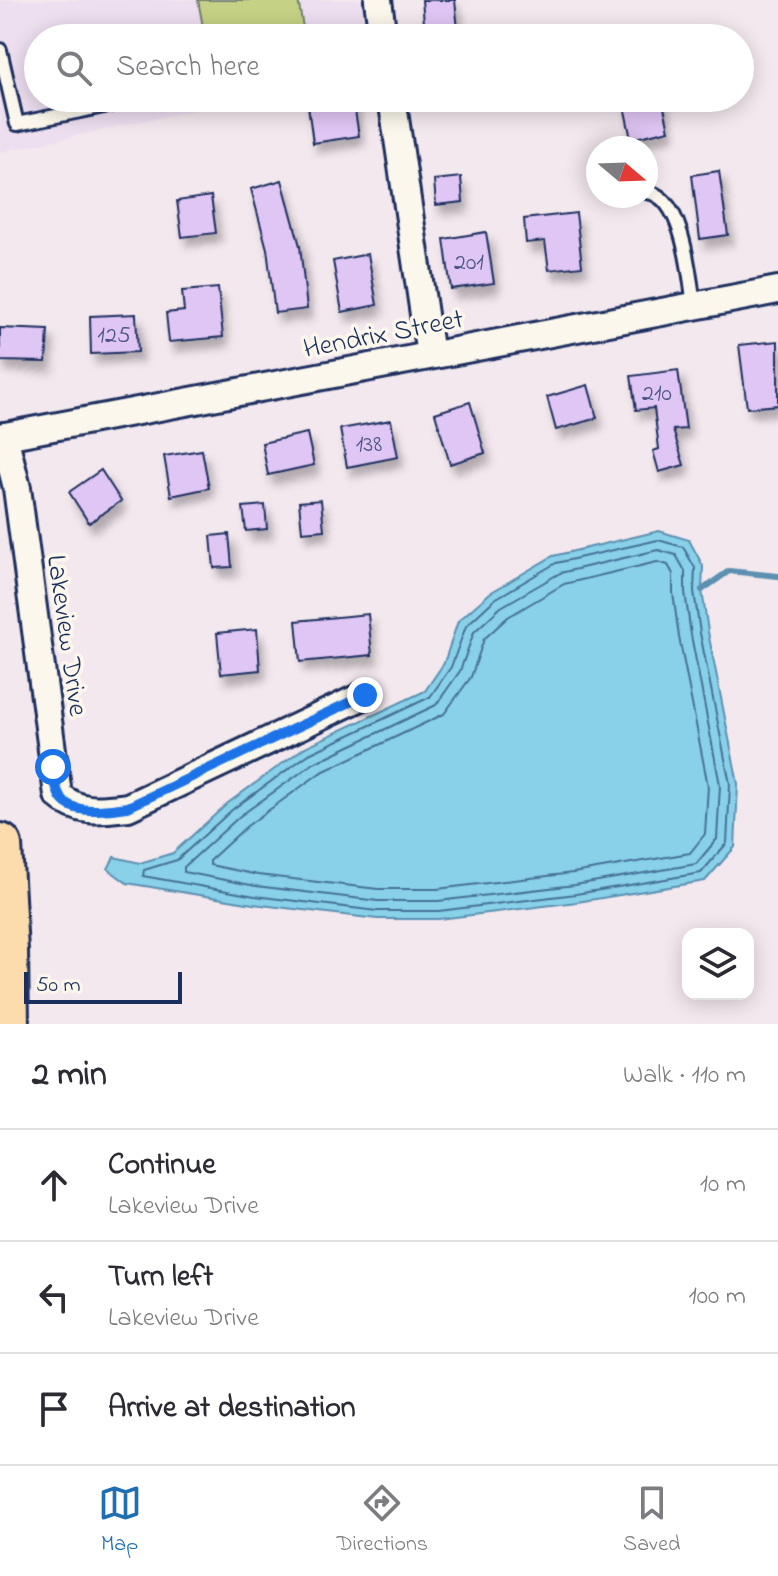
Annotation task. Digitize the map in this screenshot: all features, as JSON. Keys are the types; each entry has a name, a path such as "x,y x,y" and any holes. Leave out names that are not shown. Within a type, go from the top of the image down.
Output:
{"highway":[{"path":"0,845 7,1024"}],"street":[{"path":"378,0 381,24"},
{"path":"394,112 430,355"},
{"name":"Hendrix Street","path":"2,436 778,290"},
{"name":"Lakeview Drive","path":"2,436 17,488 58,795 71,806 97,811 128,807 365,695"}],"lane":[{"path":"0,50 17,124 75,112"},
{"path":"658,195 668,203 680,230 694,306"}],"shaded area":[{"path":"0,0 377,0 381,24 24,24 24,112 185,112 0,152"}],"green space":[{"path":"198,0 298,0 302,24 202,24"}],"water":[{"path":"659,531 689,540 703,566 702,590 708,632 738,784 735,847 705,881 577,902 439,919 377,919 253,904 127,883 108,869 114,857 140,863 173,853 228,803 305,747 425,691 444,663 458,621 490,593 553,556"}],"building":[{"path":"422,0 455,0 457,24 424,24"},
{"path":"309,112 355,112 359,136 313,143"},
{"path":"625,112 665,112 669,130 630,136"},
{"path":"719,171 728,235 700,239 692,175"},
{"path":"461,177 463,202 436,205 434,180"},
{"path":"282,180 300,246 307,309 275,313 267,249 251,189"},
{"path":"211,196 216,233 182,237 177,201"},
{"path":"576,213 582,266 549,270 545,241 526,243 524,219"},
{"path":"486,232 494,283 451,289 444,239"},
{"path":"368,254 377,305 342,312 333,261"},
{"path":"218,288 223,337 169,342 166,313 184,311 182,291"},
{"path":"136,314 138,352 91,354 90,316"},
{"path":"0,328 48,330 46,362 0,361"},
{"path":"778,341 778,405 747,408 739,345"},
{"path":"678,370 686,429 673,430 684,465 659,472 653,451 659,449 654,408 636,410 631,376"},
{"path":"588,385 597,418 556,430 547,397"},
{"path":"470,402 485,453 450,464 435,413"},
{"path":"391,420 398,457 347,467 340,429"},
{"path":"307,433 314,465 268,475 262,443"},
{"path":"202,450 209,488 171,496 164,456"},
{"path":"101,470 121,501 89,523 69,492"},
{"path":"321,500 324,530 302,532 299,502"},
{"path":"265,505 267,529 246,531 243,507"},
{"path":"229,534 232,567 214,568 211,536"},
{"path":"368,614 372,655 300,662 296,621"},
{"path":"257,629 260,670 221,674 217,633"}],"waterway":[{"path":"702,590 729,571 778,576"}],"route":[{"path":"53,767 58,795 71,806 97,811 128,807 365,695"}]}
